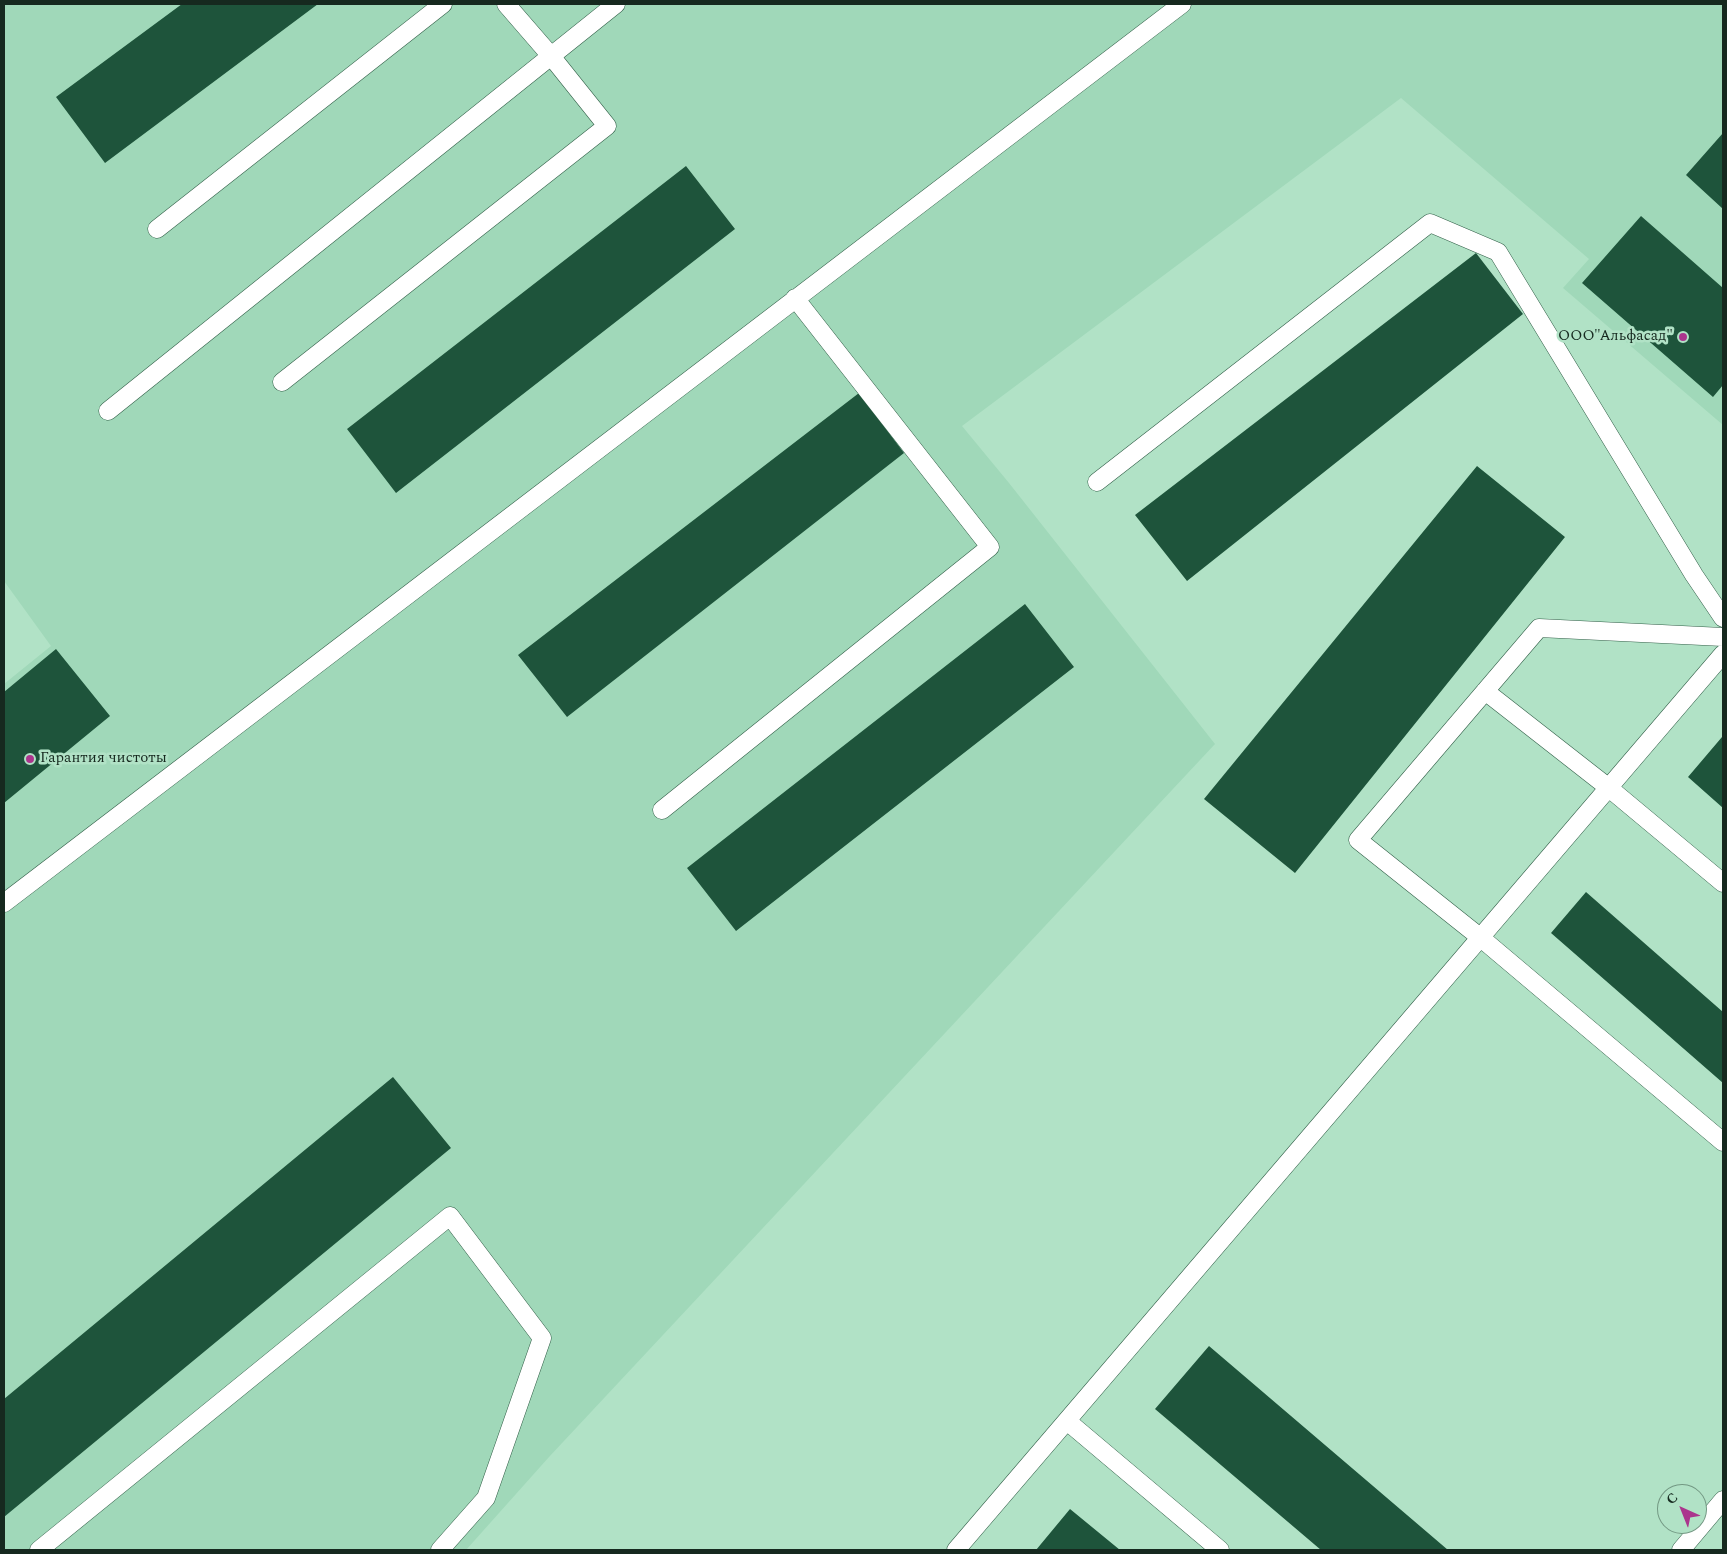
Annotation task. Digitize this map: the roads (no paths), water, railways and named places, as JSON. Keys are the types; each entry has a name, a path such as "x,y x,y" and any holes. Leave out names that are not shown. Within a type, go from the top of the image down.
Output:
{"lane":[{"path":"157,229 443,4"},
{"path":"282,382 607,126 551,56 506,4"},
{"path":"108,411 616,4"},
{"path":"4,903 1182,4"},
{"path":"1097,482 1430,223 1498,252 1689,566 1723,618"},
{"path":"662,810 990,547 795,298"},
{"path":"1723,637 1539,628 1358,840 1481,938 1723,1142"},
{"path":"956,1550 1723,654"},
{"path":"1485,691 1609,788 1723,883"},
{"path":"39,1550 450,1216 542,1338 486,1498 440,1550"},
{"path":"1067,1421 1220,1550"},
{"path":"1681,1550 1723,1500"}],"place":[{"name":"ООО\"Альфасад\"","path":"1683,337"},
{"name":"Гарантия чистоты","path":"30,759"}]}
